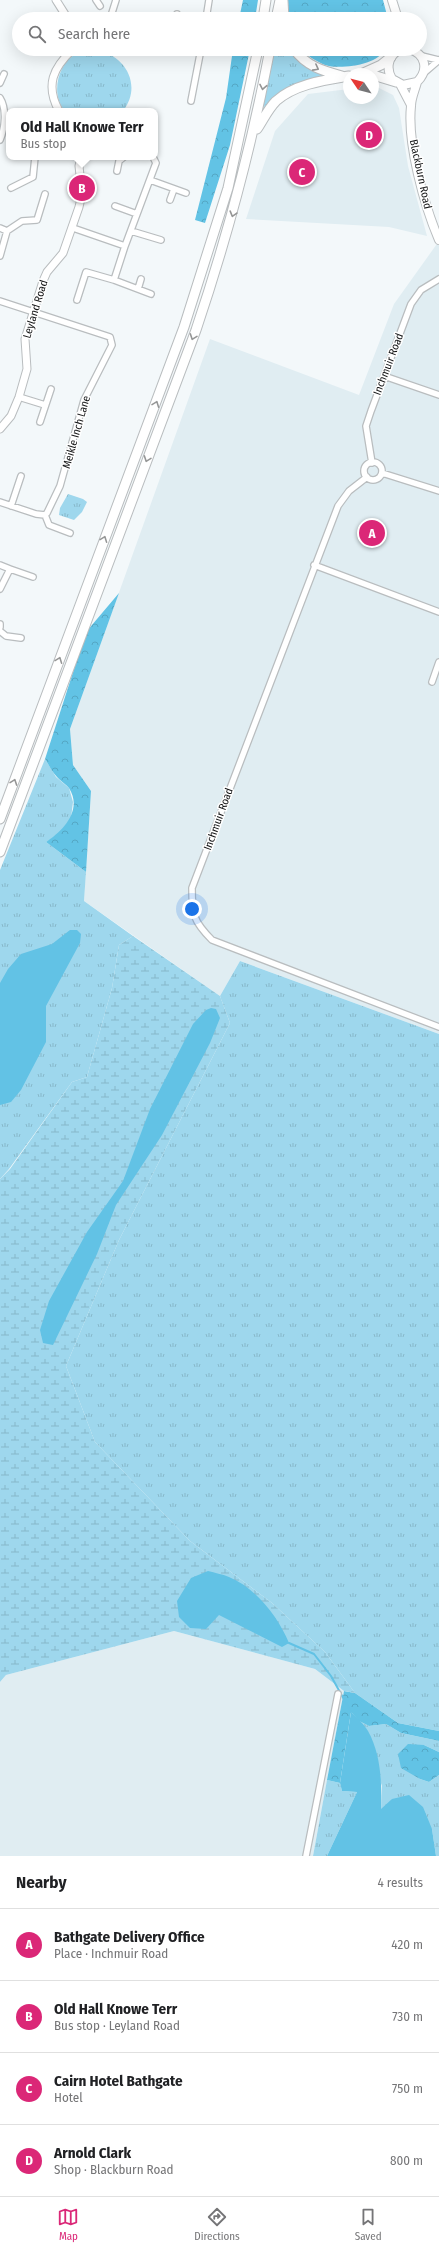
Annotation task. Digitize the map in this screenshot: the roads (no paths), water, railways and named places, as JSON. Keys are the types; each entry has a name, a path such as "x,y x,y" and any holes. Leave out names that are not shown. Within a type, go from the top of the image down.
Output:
{"main road":[{"path":"264,12 266,0"},
{"path":"278,12 281,0"},
{"path":"281,0 283,12"},
{"path":"392,0 396,12"},
{"path":"0,819 187,320 228,188 256,56"},
{"path":"0,852 196,330 218,264 253,136 269,56"},
{"path":"299,56 312,66 323,71 343,75"},
{"path":"375,68 390,56"},
{"name":"Blackburn Road","path":"393,56 388,70 398,83 411,106"},
{"path":"379,77 411,85 417,82 424,73 425,66 418,56"},
{"path":"253,136 277,101 292,91 343,77"},
{"name":"Blackburn Road","path":"417,82 411,106 411,128 421,184 432,224 439,240"}],"street":[{"path":"56,0 64,12"},
{"path":"96,0 100,6"},
{"path":"112,12 116,0"},
{"path":"207,12 209,0"},
{"path":"58,108 53,94 54,76 57,66 66,56"},
{"path":"192,101 200,56"},
{"path":"424,73 439,60 427,56"},
{"path":"0,83 4,74"},
{"path":"0,98 4,110 6,131 0,140"},
{"path":"11,188 33,177 35,160"},
{"name":"Leyland Road","path":"0,427 11,416 19,397 27,369 25,339 47,272 63,253 73,228 82,194 79,166 80,160"},
{"path":"117,171 118,161 120,160"},
{"path":"114,280 125,246 156,164 154,160"},
{"path":"150,180 186,193"},
{"path":"170,200 174,189"},
{"path":"0,256 7,232 22,221 37,220 45,194"},
{"path":"114,206 137,214"},
{"path":"0,228 7,232"},
{"path":"73,228 125,246"},
{"path":"131,231 161,240"},
{"path":"77,300 86,272 114,280 151,294"},
{"path":"138,289 142,279"},
{"name":"Inchmuir Road","path":"382,473 377,479 372,480 367,477 365,467 372,463 366,426 411,304 421,290 439,279"},
{"path":"0,301 33,313"},
{"name":"Meikle Inch Lane","path":"33,313 110,337 112,345 95,375 83,403 60,486 45,515"},
{"path":"384,376 439,395"},
{"path":"40,422 51,389"},
{"path":"19,397 45,405"},
{"path":"372,463 380,465 382,473 439,491"},
{"path":"11,506 21,476"},
{"name":"Inchmuir Road","path":"367,477 349,491 338,506 314,564 192,888 192,914 199,927 212,940 439,1027"},
{"path":"0,502 36,514 45,515 49,525 70,533"},
{"path":"314,564 439,612"},
{"path":"0,565 33,577"},
{"path":"0,589 10,569"},
{"path":"0,631 6,636 21,638"},
{"path":"6,636 8,643"},
{"path":"432,682 439,662"},
{"path":"306,1856 338,1694"}],"waterway":[{"path":"289,1643 314,1654 331,1676 351,1712"}],"place":[{"name":"Arnold Clark","path":"369,135"},
{"name":"Cairn Hotel Bathgate","path":"302,172"},
{"name":"Old Hall Knowe Terr","path":"82,188"},
{"name":"Bathgate Delivery Office","path":"372,533"}]}
